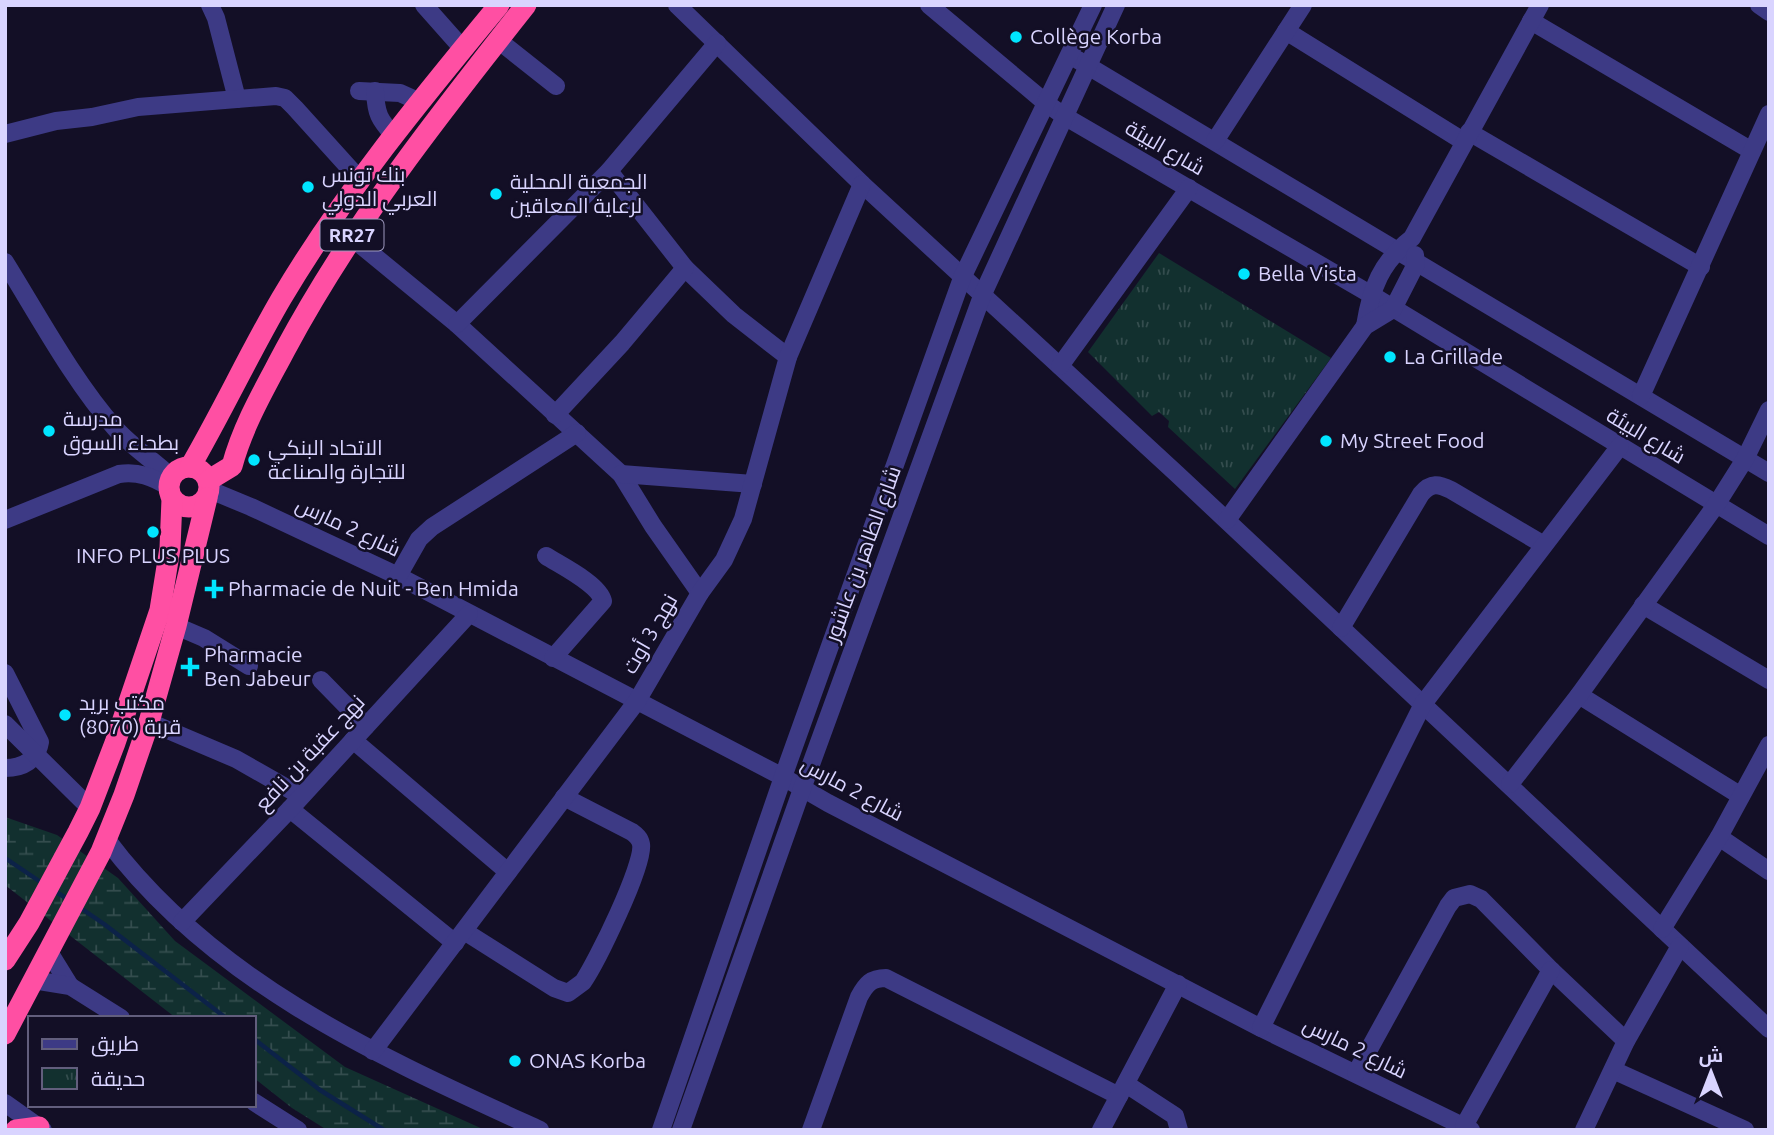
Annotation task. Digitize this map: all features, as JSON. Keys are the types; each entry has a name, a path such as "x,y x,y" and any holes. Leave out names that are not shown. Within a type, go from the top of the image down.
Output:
{"highway":[{"name":"RR27","path":"5,960 29,923 78,832 115,743 160,610 170,548 176,480 281,300 361,181 420,102 499,5"},
{"name":"RR27","path":"209,489 232,466 238,444 255,406 306,310 351,237 419,140 526,5"},
{"path":"5,1034 104,846 149,722 176,626 209,489 201,471 176,480 179,505 187,508 200,505 209,489"},
{"path":"16,1130 41,1128"}],"street":[{"path":"210,5 216,18 237,99"},
{"path":"425,5 463,49"},
{"path":"677,5 962,278 1227,520 1769,1030"},
{"name":"شارع البيئة","path":"929,5 1064,116 1370,294 1769,536"},
{"name":"شارع الطاهر بن عاشور","path":"661,1130 783,777 962,278 1093,5"},
{"name":"شارع الطاهر بن عاشور","path":"681,1130 982,296 1116,5"},
{"path":"1215,141 1303,5"},
{"path":"1759,5 1769,12"},
{"path":"1365,326 1370,294 1395,251 1412,238 1535,13 1752,151"},
{"path":"1286,31 1466,136 1701,267"},
{"path":"498,40 556,86"},
{"path":"457,324 609,171 717,43"},
{"name":"شارع البيئة","path":"1070,56 1769,473"},
{"path":"394,136 380,121 367,91 400,93 420,102"},
{"path":"5,134 56,121 92,117 138,107 268,96 285,98 361,181"},
{"path":"1640,396 1769,114"},
{"path":"609,171 685,268 734,316 788,357"},
{"name":"نهج 3 أوت","path":"373,1051 637,701 700,593 734,541 753,484 788,357 862,184"},
{"path":"1060,366 1189,188"},
{"path":"351,237 457,324 621,474 653,526 700,593"},
{"path":"1227,520 1365,326 1393,309 1416,264 1412,238"},
{"path":"5,262 107,419 129,442 176,480"},
{"path":"555,415 622,343 685,268"},
{"path":"1510,784 1579,695 1716,505 1745,459 1769,410"},
{"path":"398,576 419,539 432,527 577,433"},
{"path":"1261,1028 1423,704 1620,446"},
{"path":"5,520 119,474 129,472 176,480"},
{"path":"621,474 753,484"},
{"path":"1341,628 1421,494 1431,485 1439,484 1451,489 1544,545"},
{"name":"شارع 2 مارس","path":"209,489 251,506 398,576 1261,1028 1468,1128"},
{"path":"547,556 593,586 602,594 603,601 553,658"},
{"path":"1643,605 1769,680"},
{"name":"نهج عقبة بن نافع","path":"183,922 469,614"},
{"path":"176,626 204,638 249,666"},
{"path":"5,673 40,742 35,756 27,764 5,768"},
{"path":"321,680 366,726"},
{"path":"1579,695 1741,796"},
{"path":"149,722 236,759 296,803 460,937 568,993 583,982 637,869 641,843 639,837 632,832 564,797"},
{"path":"5,724 90,808"},
{"path":"353,740 508,872"},
{"path":"1662,929 1719,837 1769,745"},
{"path":"1719,837 1769,871"},
{"path":"104,846 183,922 277,996 373,1051 540,1130"},
{"path":"1356,1073 1439,920 1454,898 1470,894 1481,899 1626,1041"},
{"path":"1584,1130 1626,1041 1680,946"},
{"path":"52,947 70,986"},
{"path":"1468,1128 1551,970"},
{"path":"811,1130 859,997 871,980 877,978 886,978 1175,1115 1179,1130"},
{"path":"33,980 70,986 118,1016"},
{"path":"1101,1130 1178,984"},
{"path":"1613,1070 1745,1130"},
{"path":"5,1102 41,1128"},
{"path":"256,1103 298,1130"}],"green space":[{"path":"1159,253 1331,358 1235,489 1168,427 1169,421 1159,412 1152,416 1088,352"},
{"path":"5,817 57,835 118,878 175,941 345,1067 485,1130 327,1130 292,1108 256,1080 256,1016 173,1016 5,885"}],"waterway":[{"path":"5,858 42,883"},
{"path":"53,890 69,900"},
{"path":"79,907 223,1016"},
{"path":"256,1041 320,1090 384,1130"}],"place":[{"name":"Collège Korba","path":"1016,37"},
{"name":"بنك تونس العربي الدولي","path":"308,187"},
{"name":"الجمعية المحلية لرعاية المعاقين","path":"496,194"},
{"name":"Bella Vista","path":"1244,274"},
{"name":"La Grillade","path":"1390,357"},
{"name":"مدرسة بطحاء السوق","path":"49,431"},
{"name":"My Street Food","path":"1326,441"},
{"name":"الاتحاد البنكي للتجارة والصناعة","path":"254,460"},
{"name":"INFO PLUS PLUS","path":"153,532"},
{"name":"Pharmacie de Nuit - Ben Hmida","path":"214,589"},
{"name":"Pharmacie Ben Jabeur","path":"190,667"},
{"name":"مكتب بريد قربة (8070)","path":"65,715"},
{"name":"ONAS Korba","path":"515,1061"}]}
